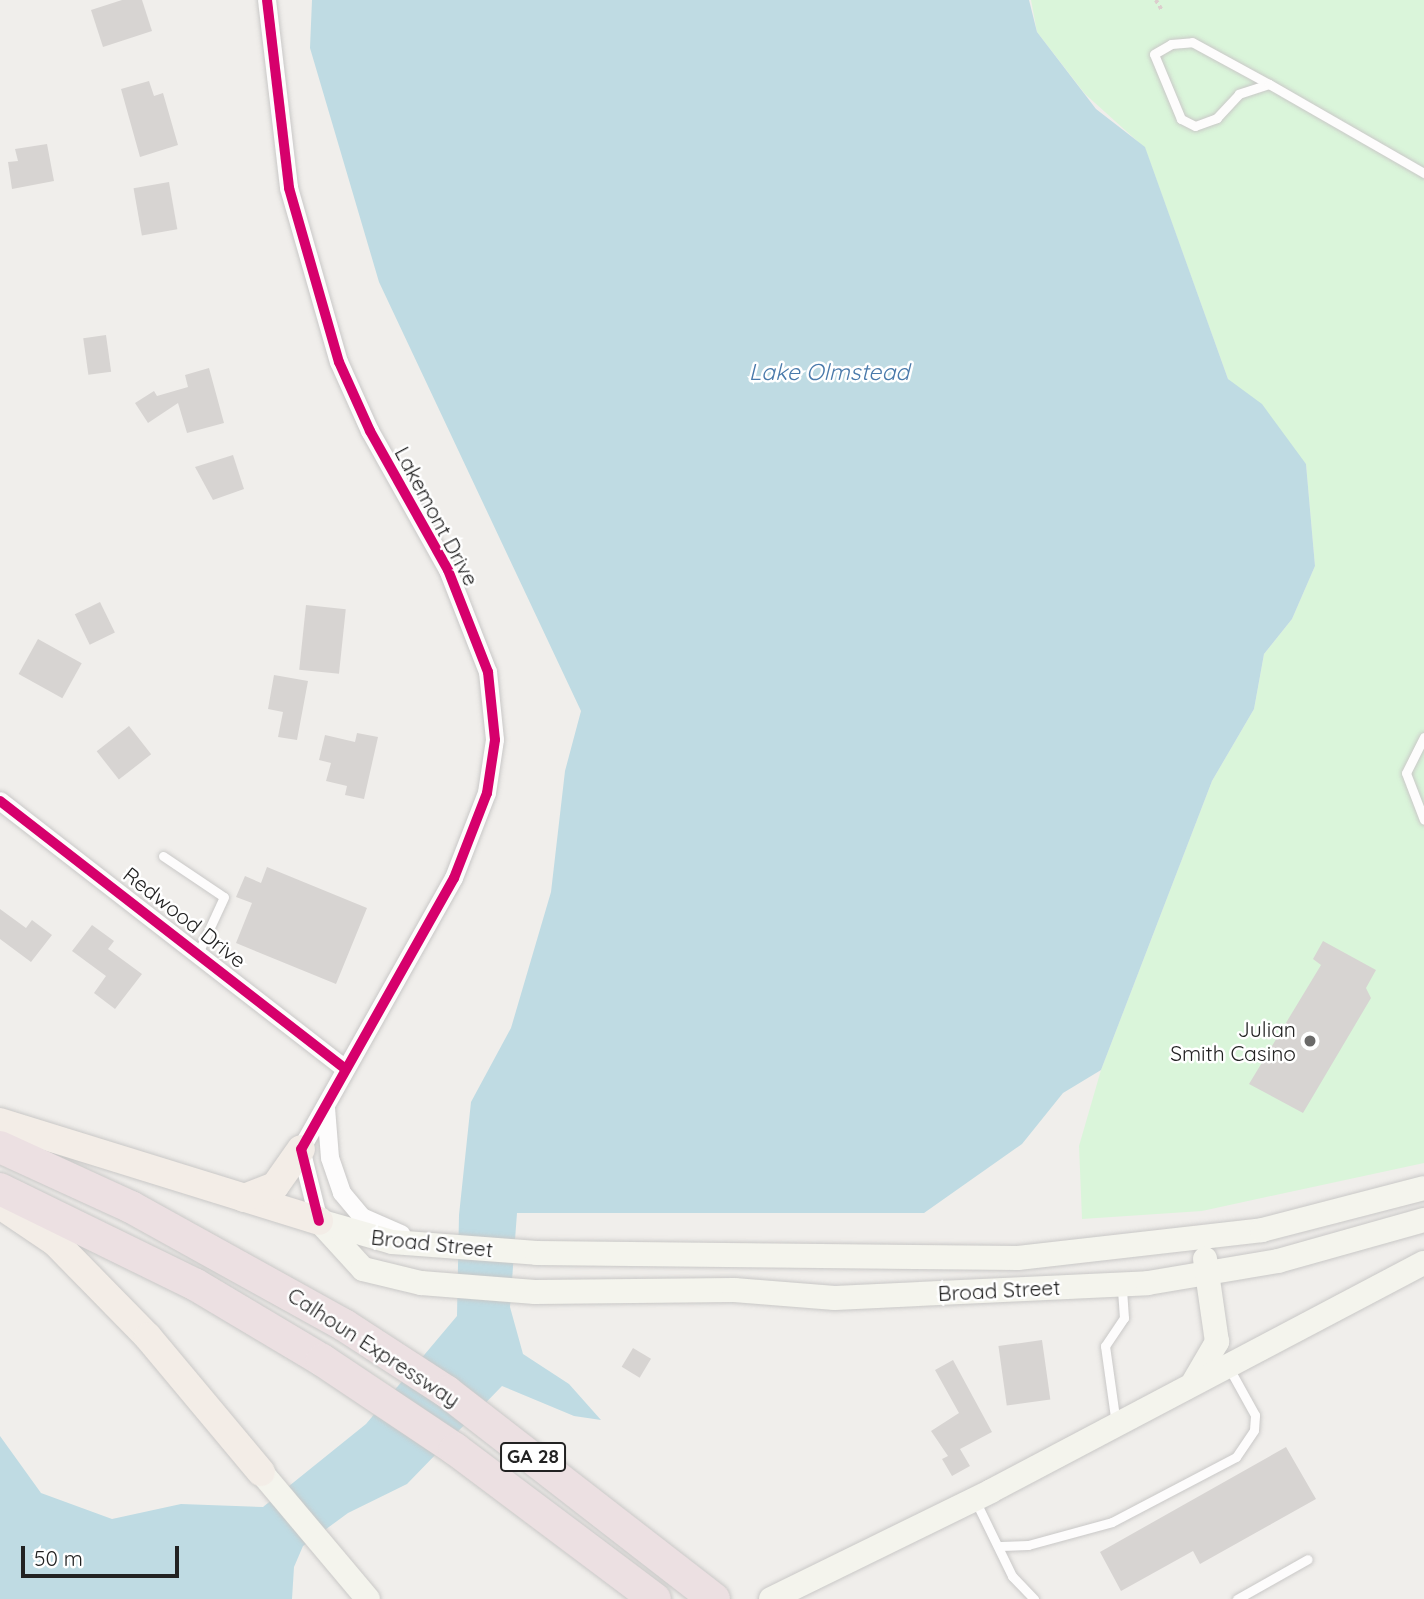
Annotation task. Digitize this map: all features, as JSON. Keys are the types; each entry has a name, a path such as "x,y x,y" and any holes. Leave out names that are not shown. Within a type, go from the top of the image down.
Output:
{"highway":[{"name":"Calhoun Expressway","path":"0,1147 131,1207 344,1325 447,1392 715,1599"},
{"name":"Calhoun Expressway","path":"0,1189 196,1285 322,1360 455,1449 654,1599"}],"main road":[{"path":"0,1122 319,1221"},
{"path":"244,1198 275,1186 301,1149"},
{"name":"Broad Street","path":"319,1221 392,1242 537,1253 1018,1258 1202,1240 1424,1188"},
{"path":"0,1205 55,1242 148,1337 368,1599"},
{"name":"Broad Street","path":"319,1221 363,1269 421,1283 535,1292 734,1290 835,1298 1122,1285 1278,1261 1424,1220"},
{"path":"1190,1387 1217,1342 1202,1240"},
{"path":"771,1599 1116,1426 1424,1263"}],"street":[{"name":"Lakemont Drive","path":"267,0 289,188 339,362 370,431 448,570 488,672 495,740 487,793 454,878 343,1067 326,1108 301,1149"},
{"name":"Redwood Drive","path":"0,801 199,951 343,1067"},
{"name":"Lakemont Drive","path":"326,1108 330,1158 342,1193 362,1217 426,1245"},
{"path":"301,1149 319,1221"}],"lane":[{"path":"1269,84 1240,94 1217,118 1195,126 1181,119 1154,54 1171,44 1192,42 1269,84 1424,173"},
{"path":"1424,737 1406,773 1424,820"},
{"path":"163,856 224,897 199,951"},
{"path":"1116,1426 1105,1346 1124,1318 1122,1285"},
{"path":"1001,1546 1028,1545 1112,1522 1236,1457 1254,1430 1255,1415 1228,1367"},
{"path":"974,1499 1001,1546 1012,1576 1034,1599"},
{"path":"1237,1599 1308,1559"}],"path":[{"path":"1156,0 1162,10"}],"green space":[{"path":"1031,0 1424,0 1424,1163 1202,1211 1082,1219 1079,1146 1101,1070 1212,781 1254,709 1264,654 1292,619 1315,566 1306,464 1228,379 1145,148 1085,94 1037,32"}],"water":[{"name":"Lake Olmstead","path":"312,0 1029,0 1037,32 1096,109 1145,147 1228,379 1262,404 1306,464 1315,566 1292,619 1264,654 1254,709 1212,781 1101,1070 1063,1093 1022,1144 924,1213 517,1213 510,1307 523,1354 569,1384 601,1420 574,1416 502,1386 407,1484 348,1513 303,1546 294,1567 292,1599 0,1599 0,1436 41,1493 112,1519 181,1504 263,1507 366,1424 457,1316 459,1215 471,1102 511,1028 551,892 565,771 581,711 379,282 310,48"}],"building":[{"path":"122,0 142,0 152,31 103,47 91,10"},
{"path":"149,81 154,96 163,93 178,145 140,157 121,89"},
{"path":"47,144 54,181 12,189 8,162 18,161 15,149"},
{"path":"169,182 177,229 142,236 134,188"},
{"path":"106,335 111,372 88,375 83,338"},
{"path":"209,368 224,423 187,433 178,403 148,423 135,403 154,391 157,396 188,387 185,375"},
{"path":"233,455 244,489 213,500 195,467"},
{"path":"100,602 115,633 90,645 75,614"},
{"path":"306,605 346,609 339,674 299,670"},
{"path":"38,639 82,663 62,698 19,674"},
{"path":"274,675 308,681 297,740 278,737 283,712 268,709"},
{"path":"129,726 151,754 119,780 97,751"},
{"path":"357,733 378,737 364,799 345,795 347,786 326,781 331,763 319,760 325,735 355,742"},
{"path":"267,867 367,908 336,984 236,943 252,903 236,897 245,876 261,883"},
{"path":"0,909 26,928 32,920 52,935 31,962 0,939"},
{"path":"92,925 114,941 108,949 142,974 115,1009 94,993 106,976 72,951"},
{"name":"Julian Smith Casino","path":"1323,941 1376,970 1366,988 1371,998 1303,1113 1249,1084 1321,965 1313,959"},
{"path":"1042,1340 1050,1399 1007,1406 998,1346"},
{"path":"633,1348 651,1359 640,1378 622,1367"},
{"path":"953,1360 992,1432 960,1449 970,1466 952,1476 942,1459 948,1456 931,1431 959,1413 935,1370"},
{"path":"1286,1447 1316,1499 1200,1564 1193,1551 1121,1591 1100,1552"}],"cycle path":[{"path":"267,0 289,188 339,362 370,431 448,570 488,672 495,740 487,793 454,878 301,1149 319,1221"},
{"path":"0,801 343,1067"}],"place":[{"name":"Julian Smith Casino","path":"1310,1041"}]}
